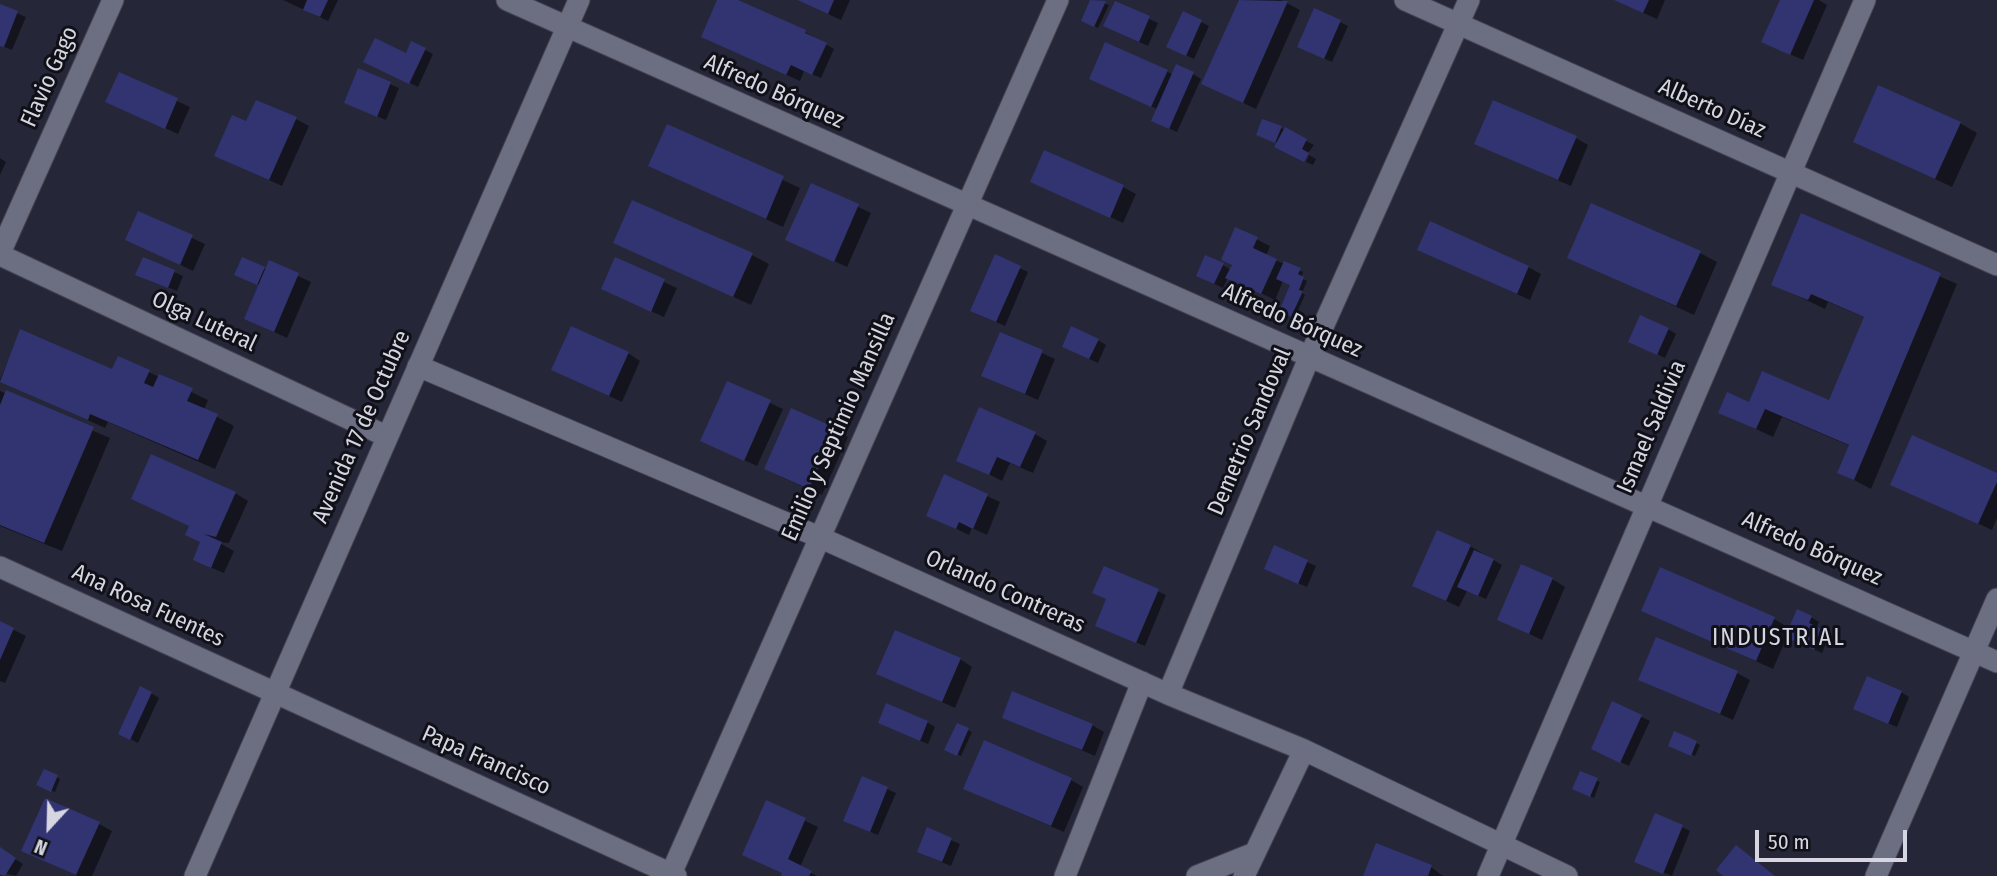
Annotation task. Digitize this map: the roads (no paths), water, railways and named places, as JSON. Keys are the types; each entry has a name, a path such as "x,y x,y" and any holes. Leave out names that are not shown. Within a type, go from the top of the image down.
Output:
{"street":[{"name":"Flavio Gago","path":"0,254 113,0"},
{"name":"Alfredo Bórquez","path":"507,0 965,207 1648,504 1997,662"},
{"name":"Avenida 17 de Octubre","path":"195,876 579,0"},
{"name":"Emilio y Septimio Mansilla","path":"672,875 1058,0"},
{"name":"Alberto Díaz","path":"1405,0 1997,265"},
{"name":"Demetrio Sandoval","path":"1168,694 1309,358 1469,0"},
{"name":"Ismael Saldivia","path":"1488,876 1865,0"},
{"name":"Olga Luteral","path":"0,254 386,436"},
{"name":"Orlando Contreras","path":"418,366 819,537 1168,694 1304,750 1567,876"},
{"name":"Ana Rosa Fuentes","path":"0,568 274,693"},
{"path":"1876,876 1997,599"},
{"path":"1065,876 1142,682"},
{"name":"Papa Francisco","path":"274,693 672,875"},
{"path":"1244,876 1252,854 1304,750"},
{"path":"1197,876 1252,854"}],"district":[{"name":"INDUSTRIAL","path":"1779,638"}]}
